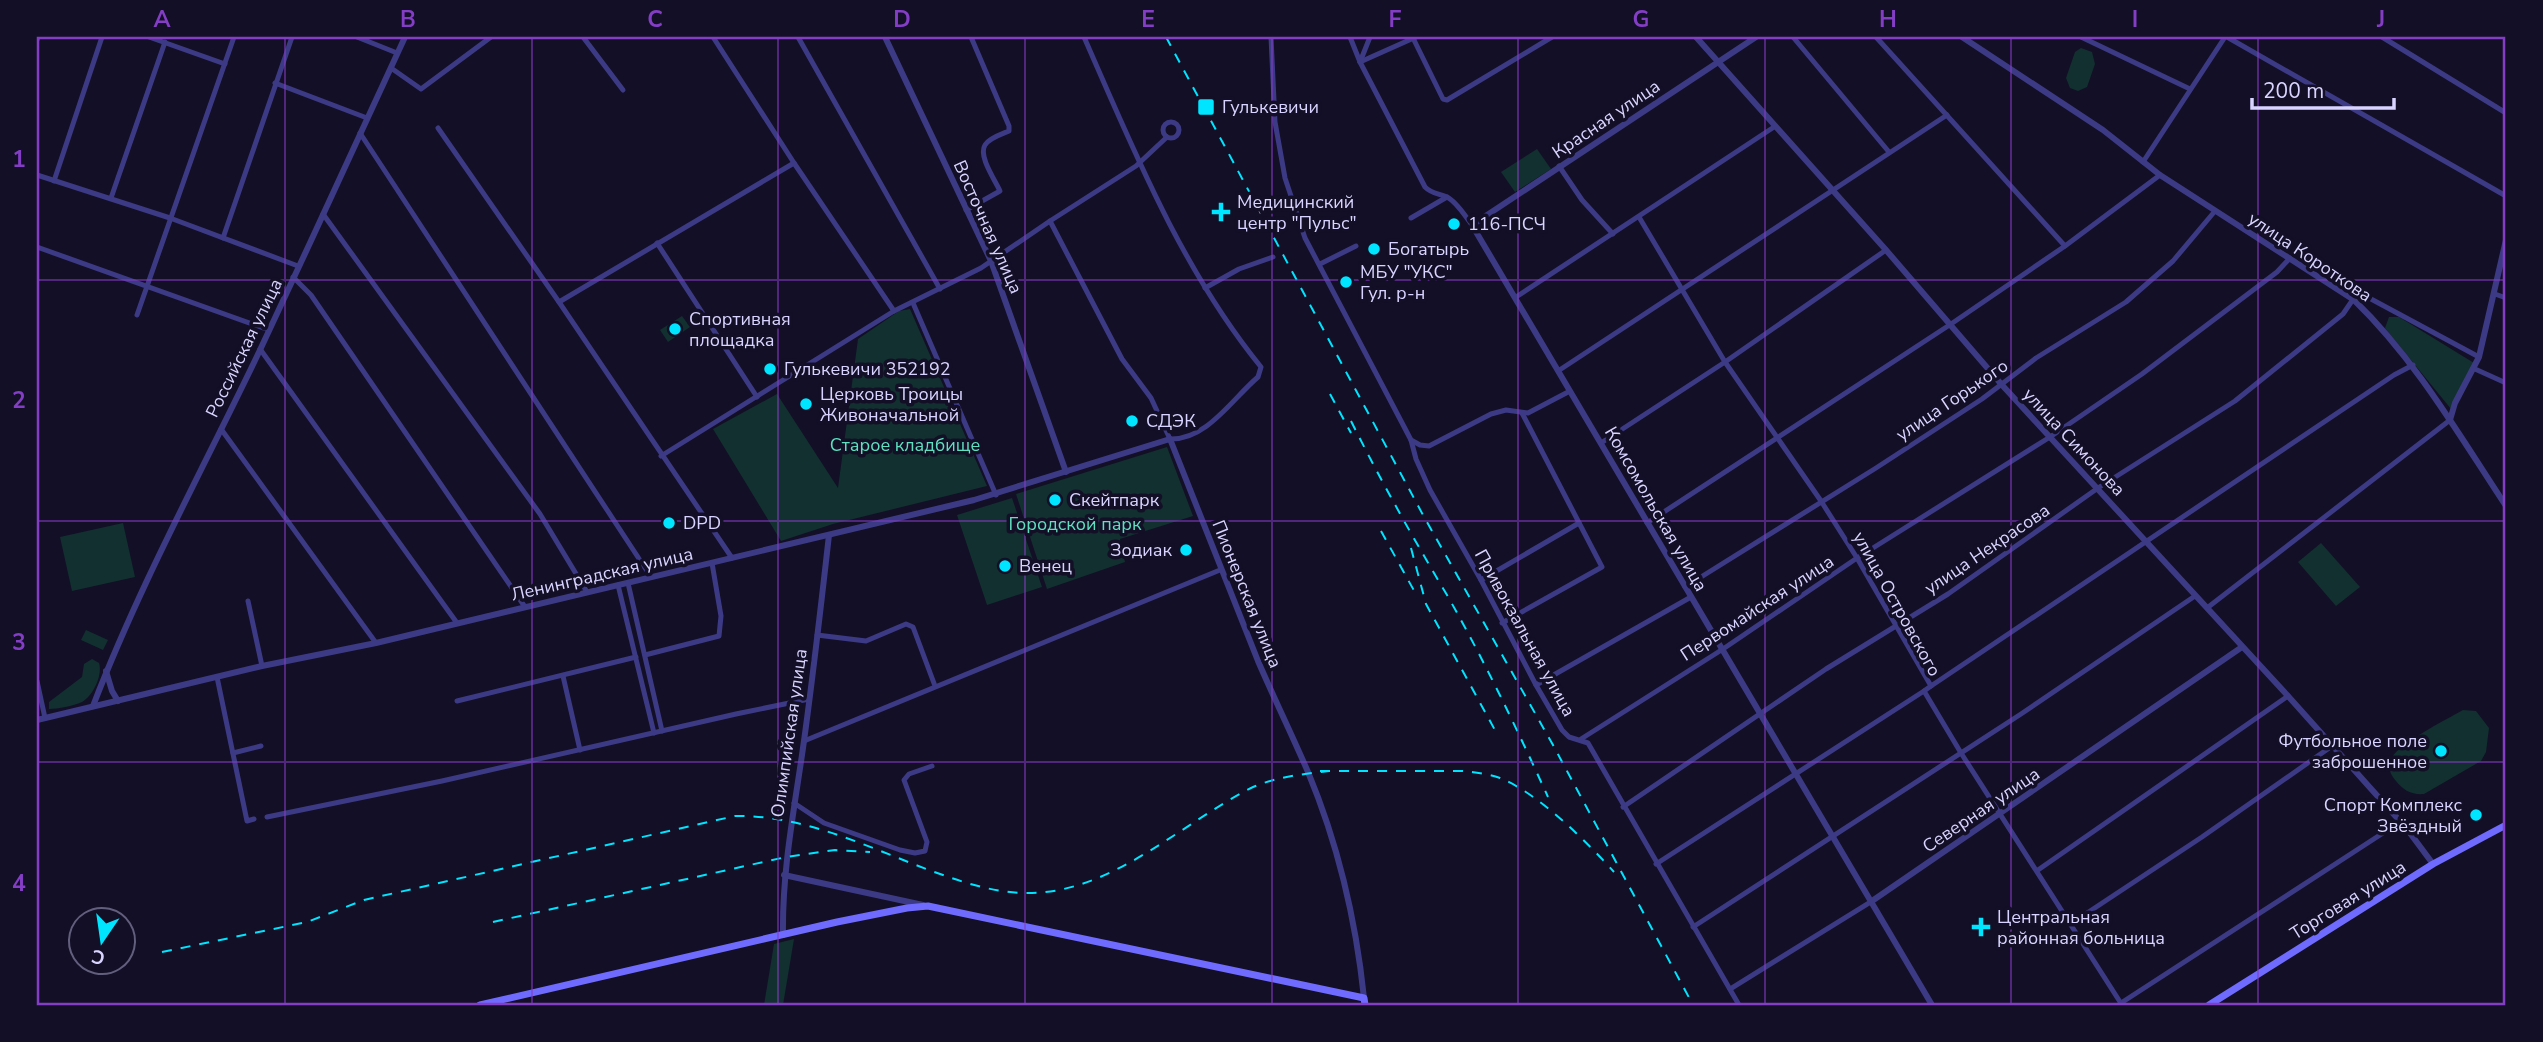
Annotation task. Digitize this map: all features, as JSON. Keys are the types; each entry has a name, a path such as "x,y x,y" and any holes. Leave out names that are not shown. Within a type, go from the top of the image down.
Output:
{"main road":[{"name":"Торговая улица","path":"2209,1005 2434,864 2506,825"},
{"path":"480,1005 783,935 907,908 928,906 1365,1002"}],"street":[{"path":"54,181 102,37"},
{"path":"149,37 225,64"},
{"path":"137,315 234,37"},
{"path":"223,238 292,37"},
{"path":"356,37 397,54"},
{"name":"Российская улица","path":"93,706 106,671 405,37"},
{"path":"391,68 421,89 491,37"},
{"path":"583,37 623,90"},
{"path":"713,37 894,312"},
{"path":"798,37 940,289"},
{"name":"Восточная улица","path":"885,37 991,261 1066,472"},
{"path":"966,210 1000,191 983,148 986,142 1009,131 971,37"},
{"path":"1084,37 1140,162 1205,288 1262,370 1258,377 1199,432 1181,439 1170,439"},
{"name":"Привокзальная улица","path":"1270,37 1273,108 1283,166 1305,238 1411,440 1430,490 1536,685 1562,730 1569,737 1588,743 1739,1005"},
{"name":"Комсомольская улица","path":"1350,37 1360,62 1425,187 1437,195 1447,197 1472,225 1932,1005"},
{"path":"1360,62 1370,37"},
{"path":"1360,62 1414,37 1443,99 1447,100 1552,37"},
{"name":"улица Симонова","path":"1696,37 2002,384 2400,821 2434,864"},
{"name":"Красная улица","path":"1472,225 1756,37"},
{"path":"1793,37 1889,152"},
{"path":"1876,37 2065,246"},
{"name":"улица Короткова","path":"1962,37 2103,130 2160,175 2354,300 2380,325 2413,365 2506,506"},
{"path":"2081,37 2190,89"},
{"path":"2143,162 2226,37 2506,195"},
{"path":"2382,37 2506,113"},
{"path":"111,198 164,42"},
{"path":"275,83 367,118"},
{"path":"1559,371 1947,116"},
{"path":"1516,297 1774,127"},
{"path":"438,128 732,558"},
{"path":"360,133 651,577"},
{"path":"661,456 894,312 991,261 1140,162 1167,136"},
{"path":"559,302 794,163"},
{"path":"1559,166 1582,200 1613,234"},
{"path":"37,175 170,218 298,265"},
{"path":"1647,523 1951,324 2065,246 2160,175"},
{"path":"1411,218 1447,197"},
{"name":"улица Горького","path":"1685,587 1876,468 2002,384 2036,358 2126,302 2173,261 2215,211"},
{"path":"322,213 540,514 587,592"},
{"name":"улица Островского","path":"1639,217 1724,362 1821,501 1857,558 1931,686 1924,691 2122,1004"},
{"name":"Пионерская улица","path":"1050,220 1122,359 1151,398 1170,439 1220,570 1290,737 1308,773 1343,875 1365,1002"},
{"path":"2207,608 2449,420 2479,357 2506,240"},
{"path":"657,243 758,397"},
{"path":"1320,264 1356,246"},
{"path":"37,247 269,330"},
{"path":"1601,443 1886,250"},
{"path":"1205,288 1238,269 1273,257"},
{"name":"Первомайская улица","path":"1581,739 1723,649 1857,558 2050,437 2142,374 2277,272 2290,258"},
{"path":"293,277 311,295 526,607"},
{"path":"2354,300 2358,292 2367,296 2479,357"},
{"path":"2495,295 2506,298"},
{"name":"улица Некрасова","path":"1623,807 1826,669 2001,559 2098,488 2235,401 2324,331 2354,300"},
{"path":"913,303 996,495"},
{"path":"260,349 457,623"},
{"path":"1931,686 2278,451 2394,374 2413,365"},
{"path":"2474,369 2506,383"},
{"path":"1411,440 1429,446 1491,414 1506,410 1528,413 1570,390"},
{"path":"1502,623 1602,567 1522,413"},
{"path":"220,429 376,643"},
{"name":"Ленинградская улица","path":"37,720 262,666 376,643 996,495 1170,439"},
{"path":"1481,580 1579,523"},
{"name":"Олимпийская улица","path":"783,935 784,875 804,741 829,535"},
{"path":"645,655 719,636 721,616 712,563"},
{"path":"804,741 1220,570"},
{"path":"628,583 662,732"},
{"path":"618,585 654,733"},
{"path":"1693,927 2137,637 2195,596"},
{"path":"1536,685 1690,597"},
{"path":"248,601 262,666"},
{"path":"817,635 866,641 906,624 913,627 935,685"},
{"name":"Северная улица","path":"1730,989 1872,901 2242,647"},
{"path":"457,701 636,657"},
{"path":"106,671 111,691 118,701"},
{"path":"563,676 580,750"},
{"path":"217,677 247,821 254,819"},
{"path":"37,681 45,718"},
{"path":"1656,864 1924,691"},
{"path":"2038,870 2288,696"},
{"path":"267,817 809,699"},
{"path":"233,754 261,746"},
{"path":"2072,923 2332,746"},
{"path":"794,803 824,823 915,853 925,850 927,842 904,780 909,774 932,766"},
{"path":"2122,1004 2400,821"},
{"path":"784,875 928,906"}],"green space":[{"path":"2081,48 2092,52 2095,64 2087,87 2078,91 2070,88 2066,78 2075,52"},
{"path":"1537,149 1551,169 1515,192 1501,172"},
{"name":"Старое кладбище","path":"910,309 987,486 833,524 781,541 713,429 777,394 838,488 858,339 899,311"},
{"name":"Спортивная площадка","path":"682,316 690,327 668,342 660,330"},
{"path":"2389,317 2399,317 2474,363 2451,409 2385,328"},
{"name":"Городской парк","path":"1167,447 1193,516 1120,539 1125,562 1047,589 1016,494"},
{"name":"Венец","path":"1012,498 1042,587 987,605 957,515"},
{"path":"123,523 135,577 72,591 60,537"},
{"path":"2321,543 2360,587 2336,606 2298,562"},
{"path":"86,630 108,640 103,650 81,640"},
{"path":"92,659 99,663 100,673 90,695 82,702 49,709 49,702 82,677 84,664"},
{"name":"Футбольное поле заброшенное","path":"2463,710 2476,711 2489,728 2486,752 2481,761 2424,794 2405,790 2390,771 2389,764 2394,754 2411,740"},
{"path":"794,939 783,1005 764,1005 774,944"}],"railway":[{"path":"1166,37 1423,515 1553,745 1693,1005"},
{"path":"1330,394 1351,433"},
{"path":"1351,421 1474,644 1548,797"},
{"path":"1381,531 1417,596"},
{"path":"1411,548 1426,604 1496,732"},
{"path":"1320,771 1462,771 1500,778 1546,806 1614,872"},
{"path":"162,952 307,922 364,900 735,816 761,817 810,826 941,874 992,889 1019,893 1062,889 1091,881 1119,868 1225,802 1260,784 1329,771"},
{"path":"493,922 786,857 835,850 870,852"}],"place":[{"name":"Гулькевичи","path":"1206,107"},
{"name":"Медицинский центр \"Пульс\"","path":"1221,212"},
{"name":"116-ПСЧ","path":"1454,224"},
{"name":"Богатырь","path":"1374,249"},
{"name":"МБУ \"УКС\" Гул. р-н","path":"1346,282"},
{"name":"Спортивная площадка","path":"675,329"},
{"name":"Гулькевичи 352192","path":"770,369"},
{"name":"Церковь Троицы Живоначальной","path":"806,404"},
{"name":"СДЭК","path":"1132,421"},
{"name":"Скейтпарк","path":"1055,500"},
{"name":"DPD","path":"669,523"},
{"name":"Зодиак","path":"1186,550"},
{"name":"Венец","path":"1005,566"},
{"name":"Футбольное поле заброшенное","path":"2441,751"},
{"name":"Спорт Комплекс Звёздный","path":"2476,815"},
{"name":"Центральная районная больница","path":"1981,927"}]}
